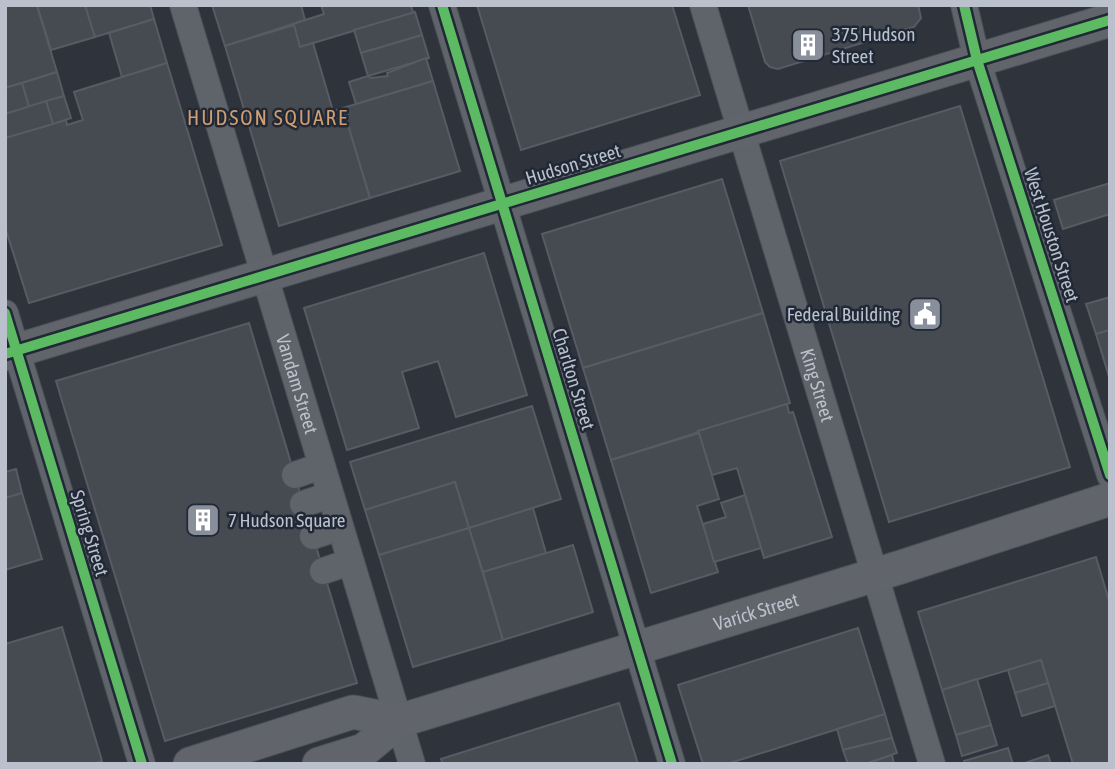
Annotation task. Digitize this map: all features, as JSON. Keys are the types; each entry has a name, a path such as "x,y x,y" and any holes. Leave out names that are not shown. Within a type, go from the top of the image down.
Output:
{"main road":[{"name":"Hudson Street","path":"11,353 1110,20"},
{"name":"Varick Street","path":"319,764 363,750 399,721 875,575 1110,499"},
{"name":"Varick Street","path":"190,764 353,712 399,721"}],"street":[{"name":"Vandam Street","path":"183,5 412,764"},
{"name":"Charlton Street","path":"442,5 672,764"},
{"name":"King Street","path":"703,5 932,764"},
{"name":"West Houston Street","path":"964,5 977,60 1110,475"},
{"name":"Spring Street","path":"5,313 11,353 142,764"},
{"path":"295,475 321,466"},
{"path":"303,503 330,495"},
{"path":"313,536 340,527"},
{"path":"323,570 350,562"}],"building":[{"path":"5,5 37,6 57,72 5,88"},
{"path":"37,5 85,5 95,37 51,50"},
{"path":"85,5 150,5 154,19 95,37"},
{"path":"212,5 301,5 305,20 225,46"},
{"path":"321,5 411,5 413,13 300,47 293,24 324,14"},
{"path":"477,5 672,5 700,95 521,150"},
{"name":"375 Hudson Street","path":"748,5 918,5 921,18 914,27 778,69 765,62"},
{"path":"415,12 422,35 361,53 354,30"},
{"path":"154,19 167,63 122,77 109,33"},
{"path":"294,25 300,47 313,43 333,111 343,108 370,198 279,226 225,46"},
{"path":"422,35 429,58 368,76 361,53"},
{"path":"426,58 433,81 356,104 349,82 368,76 388,76 387,73"},
{"path":"167,63 222,245 29,303 5,227 5,138 66,120 67,125 83,120 74,92"},
{"path":"57,72 64,96 29,107 22,83"},
{"path":"433,81 460,171 370,198 343,108"},
{"path":"22,83 29,107 5,114 5,88"},
{"path":"64,96 71,118 53,124 46,101"},
{"path":"46,101 53,124 5,138 5,114"},
{"name":"Federal Building","path":"960,106 1070,467 889,522 780,161"},
{"path":"722,179 763,313 583,368 542,234"},
{"path":"1110,183 1110,214 1063,229 1054,200"},
{"path":"484,253 527,395 456,417 438,361 402,372 419,428 347,450 304,308"},
{"path":"1110,297 1110,330 1096,334 1086,304"},
{"path":"763,313 790,403 611,460 583,368"},
{"name":"7 Hudson Square","path":"249,323 357,683 165,741 56,381"},
{"path":"1110,330 1110,380 1096,334"},
{"path":"787,404 789,413 793,412 832,537 764,558 737,468 712,475 698,431"},
{"path":"532,406 561,499 469,528 455,482 365,510 350,462"},
{"path":"699,433 719,499 697,506 718,572 651,593 611,460"},
{"path":"16,469 22,493 5,498 5,472"},
{"path":"455,482 469,528 379,555 365,510"},
{"path":"22,493 42,559 5,570 5,498"},
{"path":"745,495 761,548 714,562 703,524 726,517 721,503"},
{"path":"533,508 546,553 483,572 469,528"},
{"path":"469,528 503,640 413,667 379,555"},
{"path":"573,545 593,612 503,640 483,572"},
{"path":"1096,557 1110,604 1110,764 1073,764 1041,660 942,690 918,612"},
{"path":"62,627 102,761 94,764 5,764 5,644"},
{"path":"858,628 885,714 727,764 703,764 678,685"},
{"path":"1041,660 1048,683 1015,693 1008,670"},
{"path":"977,679 991,725 956,735 942,690"},
{"path":"1048,683 1055,706 1022,716 1015,693"},
{"path":"619,703 638,764 443,764 441,759"},
{"path":"885,714 892,738 843,750 837,729"},
{"path":"991,725 997,745 962,756 956,735"},
{"path":"892,738 897,753 865,764 848,764 843,750"},
{"path":"1008,748 1013,764 964,764 964,761"},
{"path":"892,755 894,764 865,764"},
{"path":"1048,755 1051,764 1022,764"}],"cycle path":[{"path":"442,5 672,764"},
{"path":"964,5 977,60 1110,475"},
{"path":"5,354 1110,20"},
{"path":"5,313 142,764"}],"place":[{"name":"375 Hudson Street","path":"808,45"},
{"name":"Federal Building","path":"925,314"},
{"name":"7 Hudson Square","path":"203,520"}],"district":[{"name":"HUDSON SQUARE","path":"268,117"}]}
